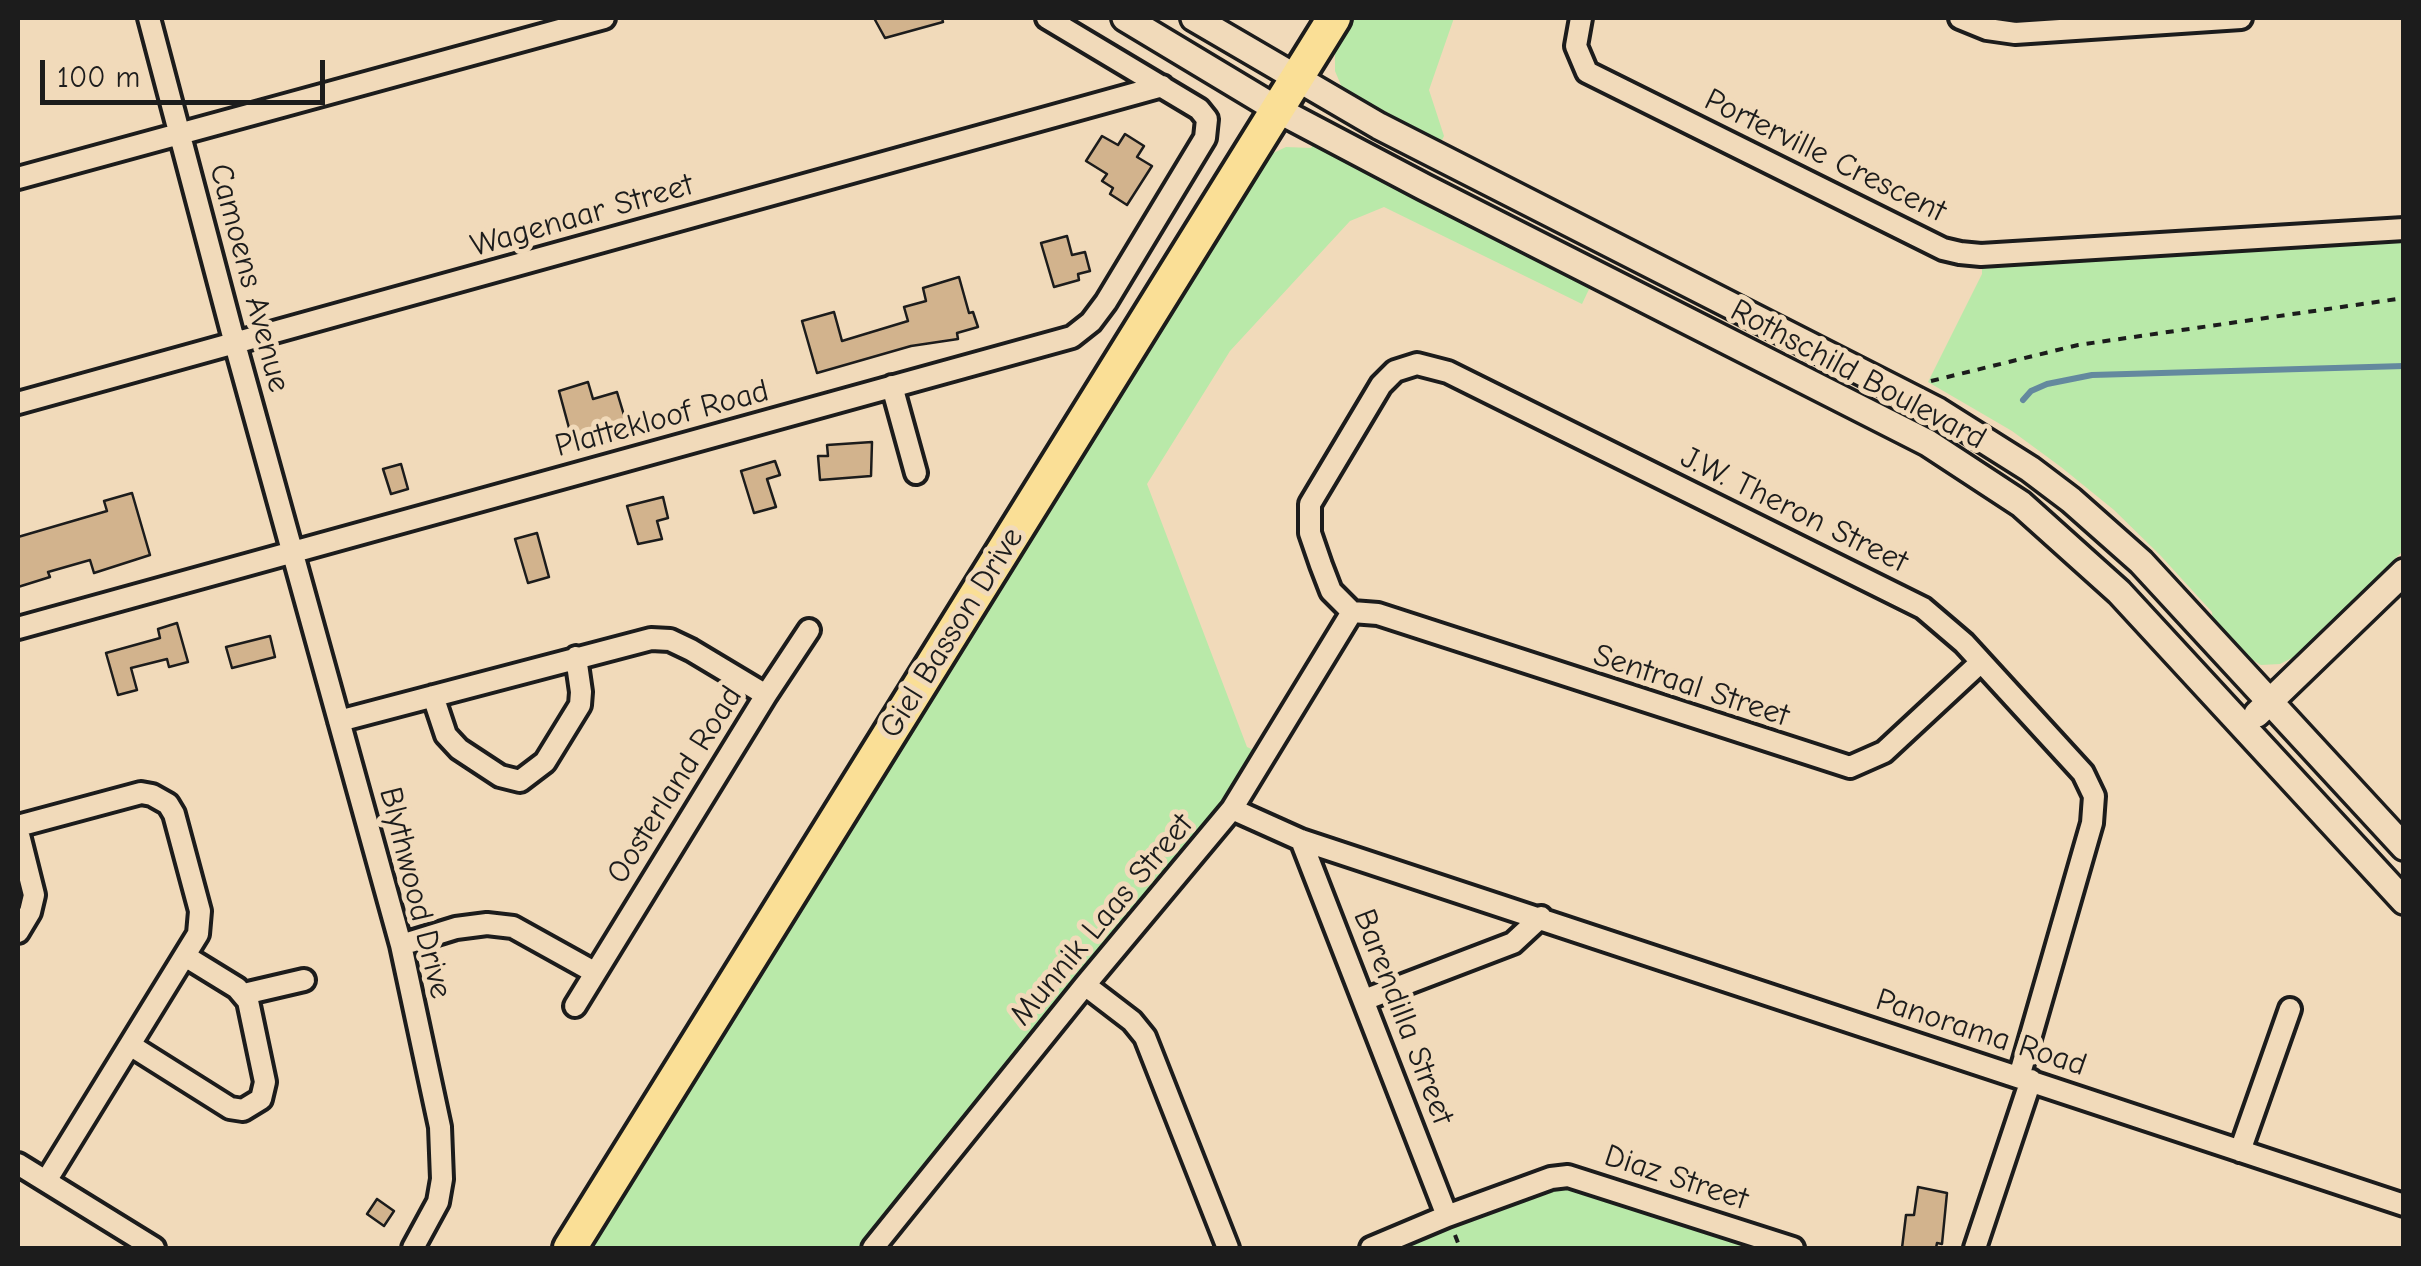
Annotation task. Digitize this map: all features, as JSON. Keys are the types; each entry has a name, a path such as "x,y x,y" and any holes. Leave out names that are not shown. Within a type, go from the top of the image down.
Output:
{"main road":[{"name":"Giel Basson Drive","path":"570,1248 1334,18"}],"street":[{"name":"Camoens Avenue","path":"150,18 292,552"},
{"path":"18,178 604,18"},
{"path":"1047,18 1162,86"},
{"name":"Rothschild Boulevard","path":"1125,18 1278,110 1424,188 1928,443 2021,504 2119,592 2404,901"},
{"name":"Rothschild Boulevard","path":"1194,18 1397,135 1889,385 1986,440 2070,500 2141,562 2404,847"},
{"name":"Porterville Crescent","path":"1581,18 1576,46 1587,72 1960,254 1981,256 2404,229"},
{"path":"1960,18 1987,29 2015,33 2241,18"},
{"name":"Plattekloof Road","path":"18,628 1072,336 1084,330 1106,302 1205,138 1207,119 1199,109 1162,86"},
{"name":"Wagenaar Street","path":"18,403 1162,86"},
{"name":"J.W. Theron Street","path":"1352,612 1331,591 1310,533 1310,504 1381,384 1396,371 1418,364 1448,372 1924,608 1981,662 2083,773 2094,796 2092,823 2025,1078"},
{"path":"892,386 916,474"},
{"name":"Blythwood Drive","path":"292,552 400,945 440,1127 442,1179 438,1202 414,1248"},
{"path":"2242,727 2404,572"},
{"name":"Sentraal Street","path":"1352,612 1378,614 1850,767 1884,752 1981,662"},
{"name":"Munnik Laas Street","path":"873,1248 1232,810 1352,612"},
{"name":"Oosterland Road","path":"575,1006 810,630"},
{"path":"339,720 636,640 670,640 766,695"},
{"path":"433,696 446,735 459,749 500,776 520,782 544,762 580,704 582,692 576,657"},
{"path":"18,932 30,912 34,895 18,828 141,793 168,804 179,826 200,911 198,934 46,1180"},
{"name":"Panorama Road","path":"1232,810 1301,840 2404,1205"},
{"name":"Barendilla Street","path":"1301,840 1448,1216"},
{"path":"1364,1000 1512,942 1540,917"},
{"path":"400,945 456,928 487,924 513,928 594,972"},
{"path":"130,1044 230,1108 243,1110 254,1106 265,1090 244,994 185,956"},
{"path":"244,994 304,980"},
{"path":"1085,985 1145,1037 1228,1248"},
{"path":"2240,1151 2290,1009"},
{"path":"1975,1248 2025,1078"},
{"path":"18,1164 154,1248"},
{"name":"Diaz Street","path":"1371,1248 1551,1178 1568,1176 1793,1248"}],"path":[{"path":"1889,385 1936,380 2078,344 2404,298"}],"green space":[{"path":"1351,18 1454,18 1429,90 1444,136 1438,148 1350,98 1343,90 1335,71 1335,49"},
{"path":"1314,144 1591,285 1582,304 1384,207 1350,221 1230,351 1147,484 1247,747 1256,751 1219,811 863,1248 590,1248 1267,156 1286,147 1311,148"},
{"path":"2403,240 2403,551 2296,656 2280,664 2261,665 2244,655 2213,621 2212,612 2160,555 2114,510 2061,467 2012,431 1928,382 1982,274 1982,264"},
{"path":"1566,1184 1762,1248 1395,1248"}],"building":[{"path":"874,18 942,18 943,22 885,38"},
{"path":"1125,134 1144,146 1137,157 1152,166 1127,205 1110,194 1113,188 1102,181 1107,174 1086,161 1102,136 1118,145"},
{"path":"1067,236 1072,255 1085,252 1090,271 1078,274 1079,280 1054,287 1041,243"},
{"path":"959,277 969,313 973,312 978,327 957,333 958,339 911,346 817,373 802,321 834,312 842,341 908,321 904,307 926,301 923,288"},
{"path":"588,382 593,399 617,392 627,425 572,439 559,391"},
{"path":"872,442 871,476 820,480 818,456 828,456 827,445"},
{"path":"775,461 780,475 767,479 776,507 754,513 741,471"},
{"path":"401,464 408,489 391,494 383,469"},
{"path":"132,493 150,555 94,573 90,560 48,572 50,577 18,587 18,537 107,511 104,501"},
{"path":"663,497 668,518 657,521 662,539 638,544 627,506"},
{"path":"537,533 549,577 528,583 515,539"},
{"path":"177,623 188,662 169,667 167,659 131,668 137,690 118,695 106,653 160,638 158,629"},
{"path":"270,636 275,657 232,668 226,647"},
{"path":"1918,1187 1947,1193 1942,1244 1937,1243 1936,1248 1902,1248 1906,1215 1914,1215"},
{"path":"377,1199 394,1211 384,1226 367,1214"}],"waterway":[{"path":"2023,400 2031,391 2047,384 2092,375 2404,366"}]}
